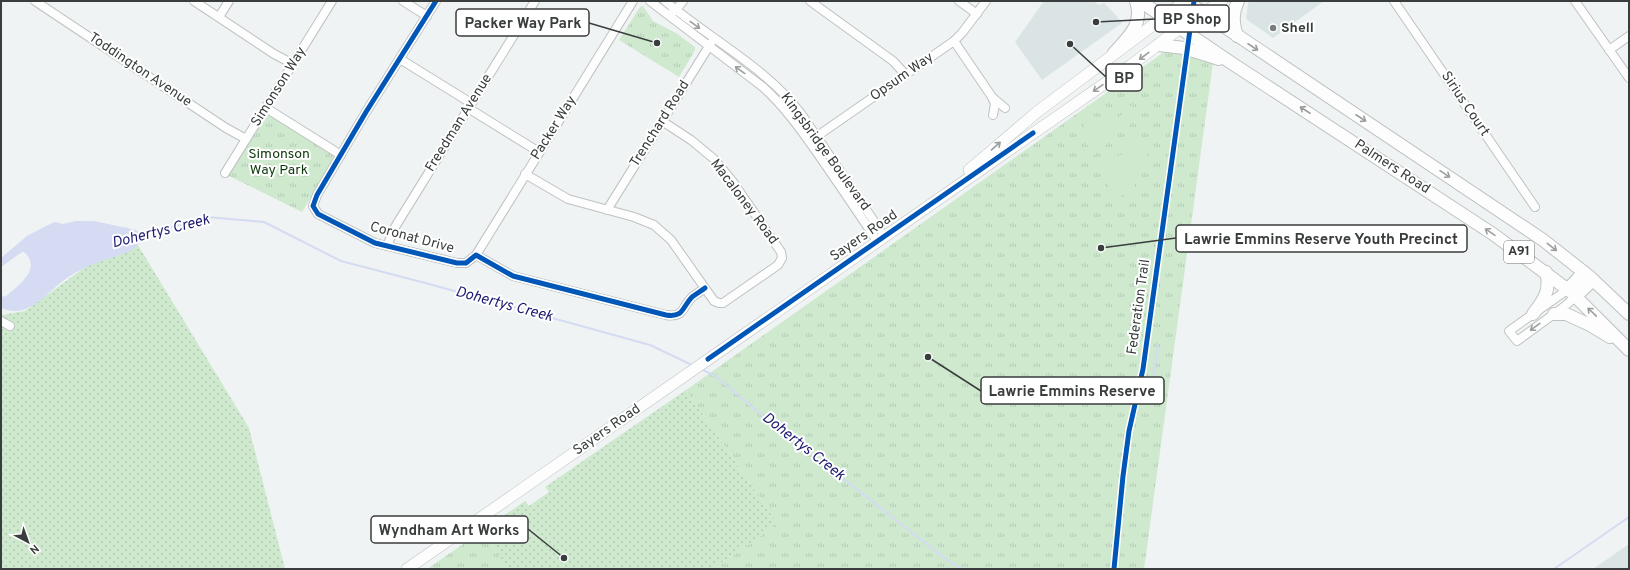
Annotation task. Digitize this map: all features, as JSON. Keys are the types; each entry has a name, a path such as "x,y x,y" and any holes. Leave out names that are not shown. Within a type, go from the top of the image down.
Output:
{"highway":[{"path":"1114,54 1133,30 1137,22 1139,9 1136,1"},
{"name":"Palmers Road","path":"1140,1 1233,64 1493,234 1546,272 1571,293 1627,348"},
{"name":"Palmers Road","path":"1186,1 1537,236 1588,276 1629,314"},
{"path":"1237,36 1233,24 1233,14 1238,1"},
{"path":"1159,45 1184,48 1233,64"},
{"path":"1533,314 1542,302 1548,288 1549,282 1546,272"},
{"path":"1571,293 1588,276"},
{"path":"1554,314 1566,314 1590,324 1627,348"}],"main road":[{"name":"Sayers Road","path":"924,208 1037,112 1186,1"},
{"name":"Sayers Road","path":"407,569 1159,45 1180,28 1222,1"}],"street":[{"name":"Toddington Avenue","path":"35,1 226,128 246,139"},
{"path":"194,1 274,54 293,64"},
{"path":"218,17 229,1"},
{"name":"Simonson Way","path":"225,173 332,1"},
{"path":"403,1 427,16"},
{"name":"Coronat Drive","path":"436,1 366,112 314,200 314,210 321,216 365,239 387,246 457,263 466,263 476,255"},
{"name":"Freedman Avenue","path":"387,246 394,227 535,1"},
{"name":"Packer Way","path":"476,255 633,1"},
{"name":"Kingsbridge Boulevard","path":"650,1 752,78 780,103 856,210 880,239"},
{"path":"668,15 672,5 683,1"},
{"path":"810,1 893,61 906,75"},
{"path":"958,1 977,14"},
{"name":"Opsum Way","path":"809,142 954,41 962,33 986,1"},
{"name":"Sirius Court","path":"1394,1 1535,207"},
{"path":"1575,1 1629,78"},
{"name":"Kingsbridge Boulevard","path":"672,5 757,71 787,97 817,137 864,205 880,239"},
{"path":"1609,50 1629,36"},
{"name":"Trenchard Road","path":"607,210 714,39"},
{"path":"954,41 992,97 995,104 993,115"},
{"path":"400,59 539,152"},
{"path":"752,78 757,71"},
{"path":"992,97 1006,108"},
{"path":"266,108 341,155"},
{"name":"Macaloney Road","path":"662,121 695,143 720,166 780,249 782,258 776,267 723,303 719,303 714,300 705,288"},
{"path":"476,255 513,276 671,316 679,315 692,298 705,288 676,246 660,229 643,220 568,199 525,174"},
{"path":"856,210 864,205"},
{"path":"1571,293 1554,314 1517,341 1509,331 1533,314 1571,293"},
{"path":"1,321 10,326"}],"shaded area":[{"path":"1044,1 1093,1 1099,5 1104,3 1122,23 1042,80 1015,42"},
{"name":"Shell","path":"1251,1 1324,1 1273,38 1246,19 1248,3"},
{"path":"1629,544 1629,569 1593,569"}],"green space":[{"path":"643,6 653,21 676,33 695,47 695,50 679,77 619,40 640,7"},
{"path":"1167,50 1203,57 1213,63 1144,569 713,569 778,524 686,390"},
{"path":"1132,105 1141,116 1110,140 1094,155 1082,137 1085,121 1092,116 1116,120"},
{"name":"Simonson Way Park","path":"267,115 271,116 334,156 302,212 227,175"},
{"path":"1139,135 1152,167 1131,175 1136,191 1113,199 1100,163 1123,154 1119,143"},
{"path":"127,227 249,428 285,569 1,569 1,315 25,311 84,268"},
{"path":"686,390 778,524 713,569 508,569 482,531 525,501 529,506 549,492 545,487"},
{"path":"482,531 508,569 427,569"}],"water":[{"path":"76,221 94,221 136,230 141,234 140,240 136,247 128,252 91,265 70,276 30,307 12,311 1,308 1,295 5,297 22,282 30,271 31,265 29,258 24,252 1,267 1,258 27,236 48,225 55,222 63,224"}],"waterway":[{"name":"Dohertys Creek","path":"140,236 207,217 264,222 341,261 650,345 692,365"},
{"path":"1150,400 1158,345"},
{"name":"Dohertys Creek","path":"701,369 715,376 768,420 947,560 962,569"},
{"name":"Dohertys Creek","path":"1554,569 1629,517"}],"cycle path":[{"path":"436,1 366,112 317,195 313,206 318,214 375,243 457,263 466,263 476,255 513,276 666,315 676,315 680,313 692,297 705,288"},
{"name":"Federation Trail","path":"1114,569 1129,431 1143,369 1194,1"},
{"path":"708,359 1033,133"}],"place":[{"name":"BP Shop","path":"1096,22"},
{"name":"Shell","path":"1273,28"},
{"name":"Packer Way Park","path":"657,43"},
{"name":"BP","path":"1070,44"},
{"name":"Lawrie Emmins Reserve Youth Precinct","path":"1101,248"},
{"name":"Lawrie Emmins Reserve","path":"928,357"},
{"name":"Wyndham Art Works","path":"564,558"}]}
